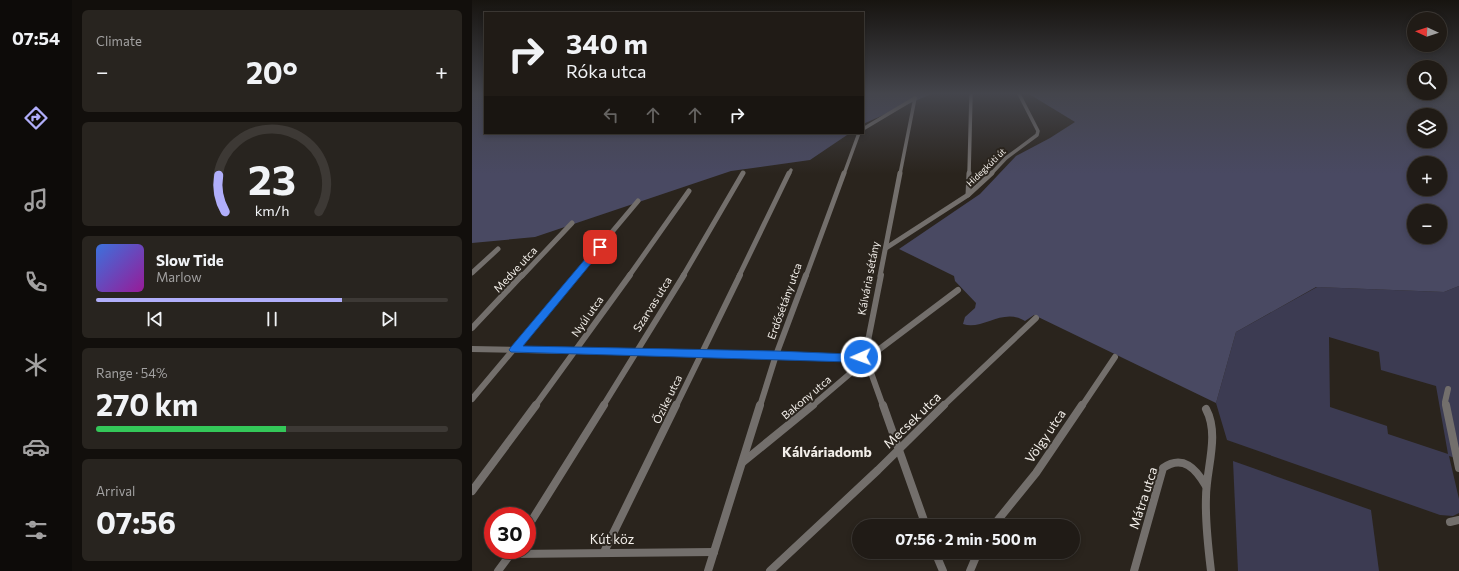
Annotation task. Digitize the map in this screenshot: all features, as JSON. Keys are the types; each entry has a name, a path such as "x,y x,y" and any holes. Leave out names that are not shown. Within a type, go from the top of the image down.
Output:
{"street":[{"name":"Kálvária sétány","path":"864,128 876,121"},
{"name":"Kálvária sétány","path":"866,358 911,121"},
{"path":"968,195 970,121"},
{"name":"Hidegkúti út","path":"886,248 968,195 1006,158 1034,138 1038,133 1032,121"},
{"name":"Erdősétány utca","path":"708,571 776,355 859,134"},
{"name":"Őzike utca","path":"604,552 702,353 765,220 791,170"},
{"name":"Szarvas utca","path":"536,513 672,293 743,173"},
{"name":"Nyúl utca","path":"472,491 576,351 689,191"},
{"path":"472,399 638,201"},
{"name":"Medve utca","path":"472,328 572,223"},
{"path":"472,273 498,249"},
{"name":"Bakony utca","path":"743,462 866,358 958,290"},
{"name":"Mecsek utca","path":"770,571 878,470 899,448 1036,318"},
{"path":"472,349 702,353 866,358 924,519"},
{"name":"Völgy utca","path":"998,519 1036,473 1115,357"},
{"path":"1448,389 1445,402 1459,468"},
{"path":"1206,409 1209,413 1211,421 1211,450 1206,486 1208,546 1211,571"},
{"name":"Mátra utca","path":"1134,571 1163,468 1170,462 1179,462 1196,472 1206,486"},
{"path":"1450,522 1459,520"},
{"name":"Kút köz","path":"536,552 714,552"},
{"path":"498,571 507,559"},
{"path":"938,559 943,571"},
{"path":"970,571 975,559"}],"shaded area":[{"path":"472,121 484,121 484,134 849,134 810,160 731,171 535,237 472,243"},
{"path":"1073,121 1407,121 1407,148 1447,148 1447,121 1459,121 1459,286 1444,292 1316,287 1236,332 1216,403 1034,315 1025,321 1017,317 1009,317 978,325 963,324 965,317 975,308 976,303 955,281 954,276 899,249 980,194 1016,156 1050,138 1075,122"},
{"path":"1459,286 1459,459 1449,456 1459,499 1459,513 1453,516 1440,515 1227,440 1216,403 1236,332 1317,287 1444,292","holes":["1329,337 1379,352 1381,370 1436,386 1448,454 1388,434 1387,426 1330,407"]},
{"path":"1233,461 1371,510 1379,571 1238,571"}],"district":[{"name":"Kálváriadomb","path":"827,451"}],"route":[{"path":"600,247 514,350 776,355 850,358 861,357"}]}
